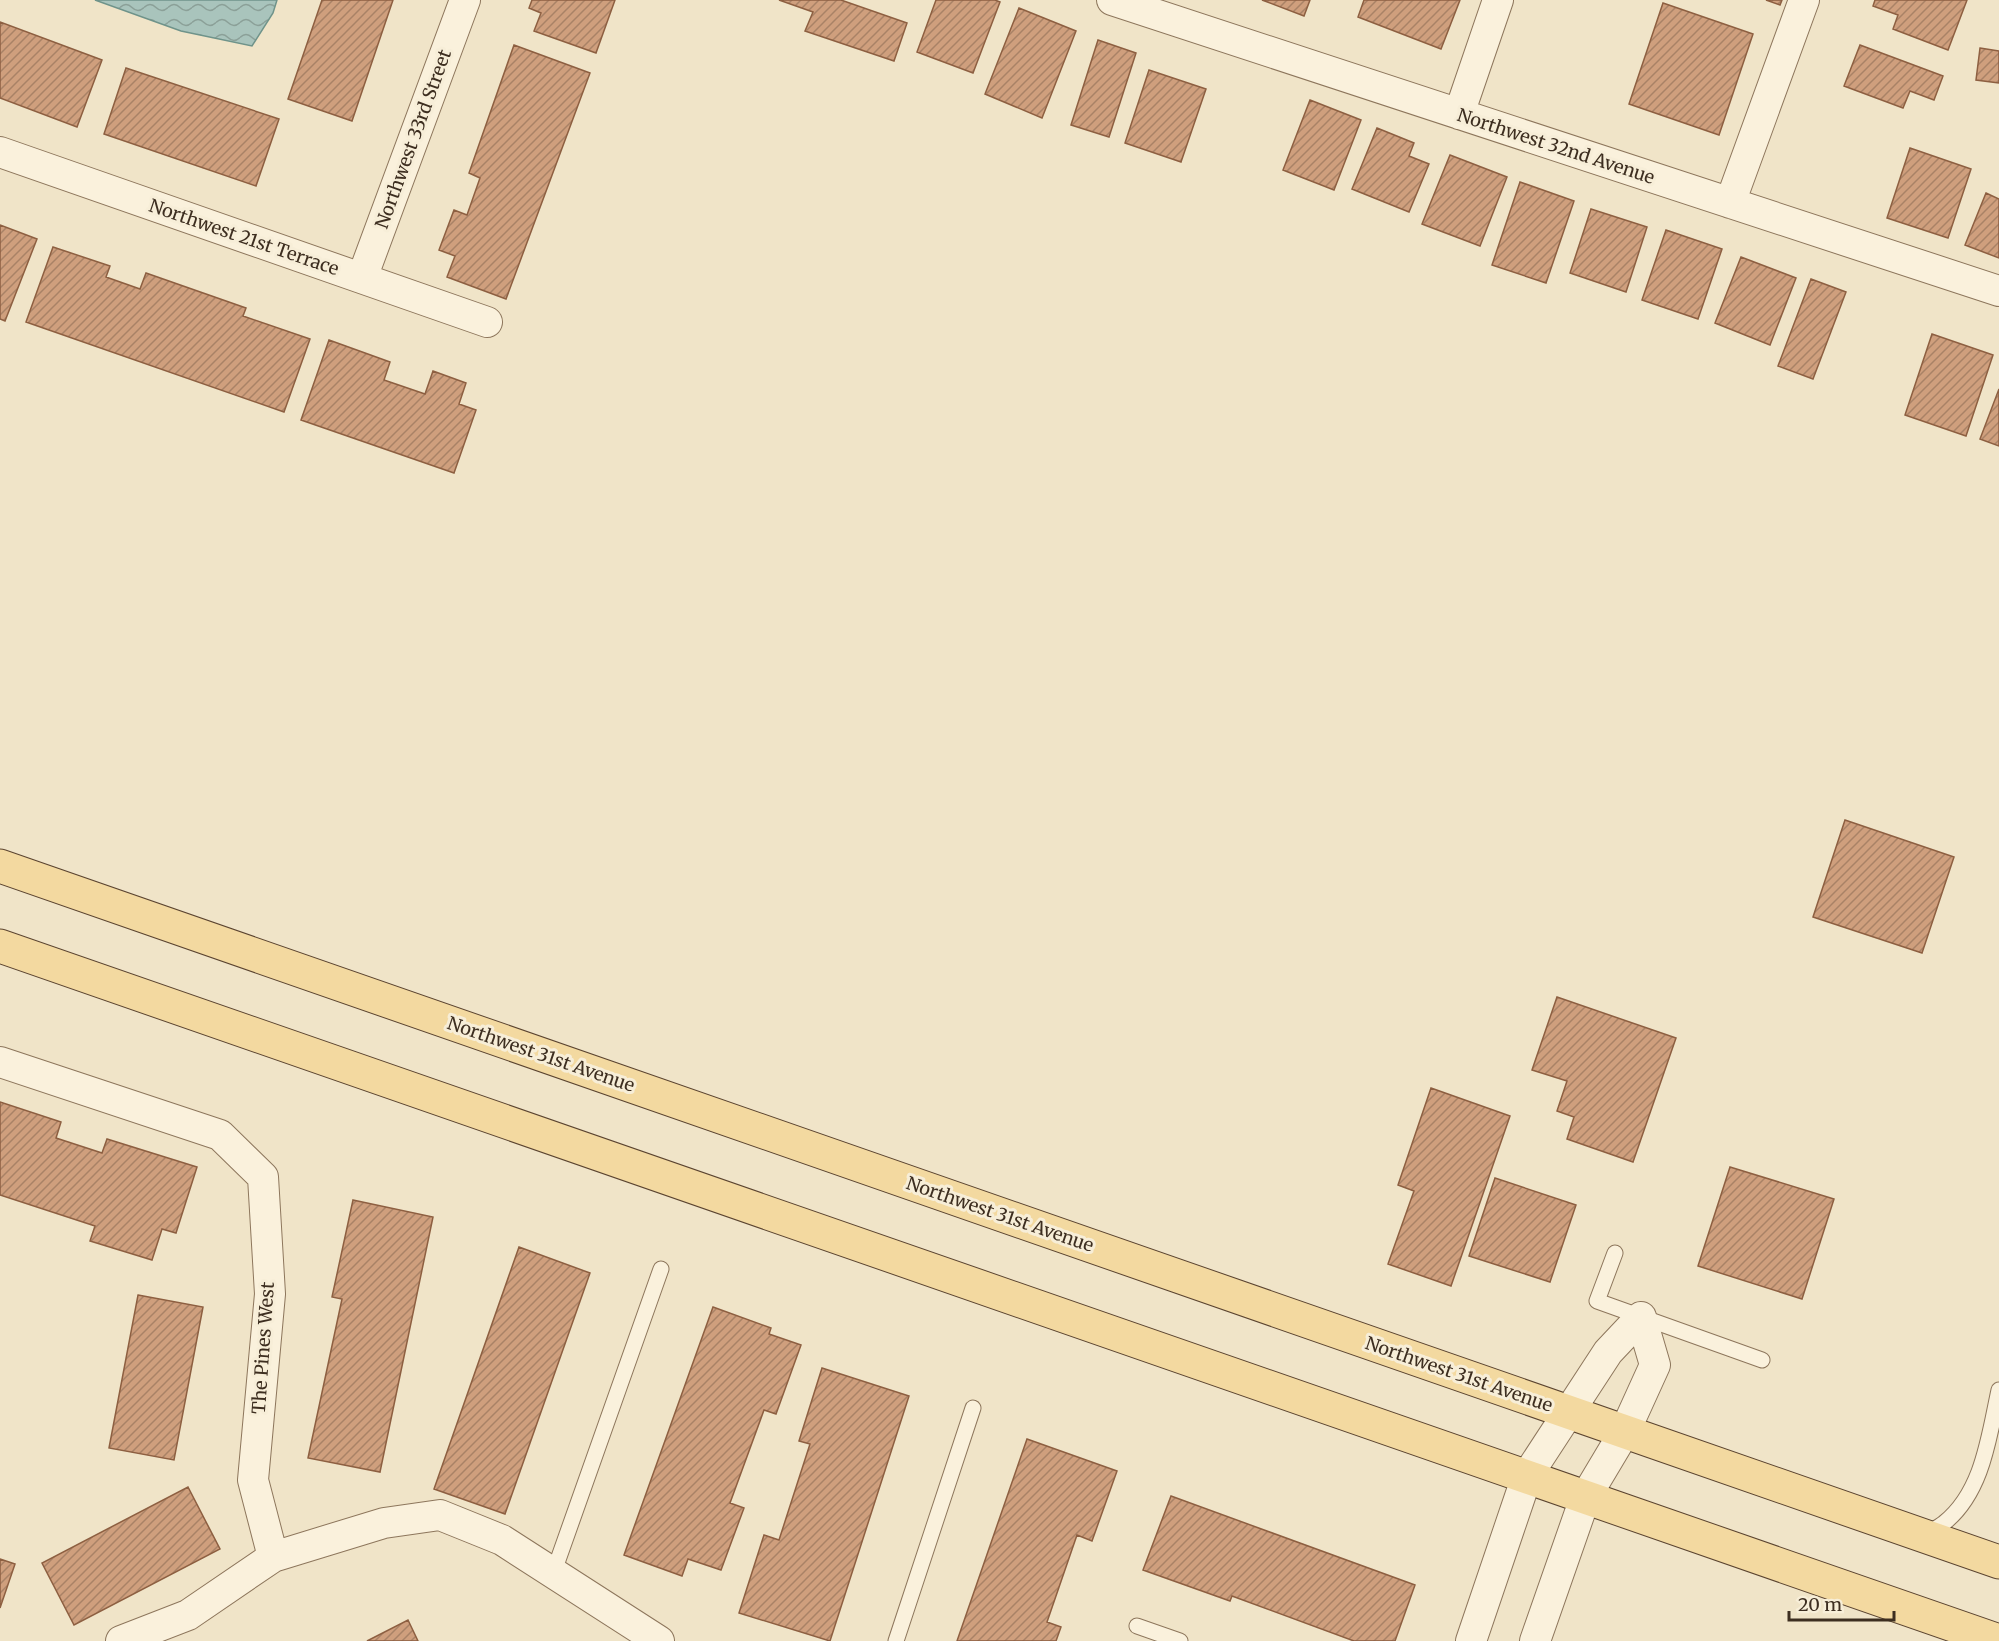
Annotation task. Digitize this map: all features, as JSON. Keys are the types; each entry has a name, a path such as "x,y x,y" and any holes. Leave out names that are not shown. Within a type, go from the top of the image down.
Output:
{"main road":[{"name":"Northwest 31st Avenue","path":"0,866 1999,1562"},
{"path":"0,946 1999,1641"}],"street":[{"name":"Northwest 33rd Street","path":"362,278 465,0"},
{"name":"Northwest 32nd Avenue","path":"1112,0 1165,8 1459,114 1999,291"},
{"path":"1459,114 1498,0"},
{"path":"1730,203 1804,0"},
{"name":"Northwest 21st Terrace","path":"0,152 488,322"},
{"name":"The Pines West","path":"0,1062 220,1135 263,1177 270,1294 253,1480 273,1557"},
{"path":"1471,1641 1527,1476 1608,1352 1641,1317"},
{"path":"1535,1641 1585,1498 1625,1431 1655,1365 1641,1317"},
{"path":"121,1641 188,1615 273,1557 384,1523 440,1515 502,1540 659,1641"}],"lane":[{"path":"1615,1253 1596,1302 1762,1360"},
{"path":"553,1574 661,1269"},
{"path":"1923,1536 1944,1523 1961,1504 1978,1477 1999,1390"},
{"path":"896,1641 973,1407"},
{"path":"1137,1626 1180,1641"}],"water":[{"path":"95,0 277,0 273,13 252,46 181,31"}],"building":[{"path":"322,0 393,0 352,121 288,99"},
{"path":"532,0 615,0 596,53 534,31 541,13 529,8"},
{"path":"779,0 841,0 907,23 894,61 805,31 813,12"},
{"path":"936,0 995,0 1000,2 973,73 917,52"},
{"path":"1262,0 1310,0 1304,16"},
{"path":"1364,0 1460,0 1441,49 1358,17"},
{"path":"1766,0 1782,0 1780,5"},
{"path":"1875,0 1967,0 1948,50 1893,29 1898,15 1873,6"},
{"path":"1663,3 1753,34 1719,135 1629,104"},
{"path":"1019,8 1076,31 1042,118 985,94"},
{"path":"0,22 102,60 77,127 0,98"},
{"path":"1098,40 1136,53 1109,137 1071,125"},
{"path":"514,45 590,73 506,299 447,277 455,256 439,250 454,210 467,215 480,178 469,173"},
{"path":"1860,45 1943,76 1934,100 1910,91 1903,108 1844,86"},
{"path":"1980,48 1999,51 1999,83 1976,80"},
{"path":"126,68 279,119 256,186 104,134"},
{"path":"1149,70 1206,89 1181,162 1125,143"},
{"path":"1310,100 1361,120 1334,190 1283,170"},
{"path":"1377,128 1414,143 1409,156 1429,164 1409,212 1352,189"},
{"path":"1910,148 1971,169 1948,238 1887,218"},
{"path":"1450,155 1507,177 1480,246 1422,224"},
{"path":"1520,182 1574,201 1546,283 1492,265"},
{"path":"1986,193 1999,199 1999,258 1965,245"},
{"path":"1591,209 1647,227 1626,292 1570,273"},
{"path":"0,225 37,239 5,321 0,319"},
{"path":"1666,230 1722,249 1698,319 1642,300"},
{"path":"53,247 110,266 106,277 140,289 146,273 246,308 243,316 310,339 284,412 26,322"},
{"path":"1741,257 1796,278 1770,345 1715,323"},
{"path":"1811,279 1846,292 1813,379 1778,366"},
{"path":"1932,334 1993,355 1966,436 1905,415"},
{"path":"329,340 390,362 384,380 425,394 433,371 466,383 459,404 476,410 454,473 301,420"},
{"path":"1999,389 1999,446 1980,439"},
{"path":"1845,820 1954,857 1922,953 1813,917"},
{"path":"1557,997 1676,1038 1633,1162 1567,1139 1574,1117 1557,1111 1567,1081 1532,1070"},
{"path":"1431,1088 1510,1116 1451,1286 1388,1264 1414,1191 1398,1185"},
{"path":"0,1102 61,1122 56,1138 102,1153 107,1139 197,1167 176,1233 162,1229 152,1260 90,1241 95,1226 0,1195"},
{"path":"1730,1167 1834,1199 1802,1299 1698,1266"},
{"path":"1495,1178 1576,1205 1550,1282 1469,1256"},
{"path":"353,1200 433,1217 380,1472 308,1458 342,1299 332,1297"},
{"path":"519,1247 590,1273 505,1514 434,1489"},
{"path":"138,1295 203,1307 174,1460 109,1448"},
{"path":"713,1307 771,1328 769,1334 801,1345 776,1414 764,1410 730,1503 744,1508 721,1570 688,1559 682,1576 624,1555"},
{"path":"822,1368 909,1396 830,1641 739,1613 764,1535 779,1540 810,1444 799,1441"},
{"path":"1027,1439 1117,1471 1092,1541 1077,1535 1047,1622 1061,1627 1056,1641 957,1641"},
{"path":"188,1487 220,1549 74,1625 42,1563"},
{"path":"1171,1496 1415,1585 1395,1641 1354,1641 1232,1596 1230,1601 1143,1570"},
{"path":"0,1559 15,1564 0,1608"},
{"path":"408,1620 418,1641 367,1641"}]}
